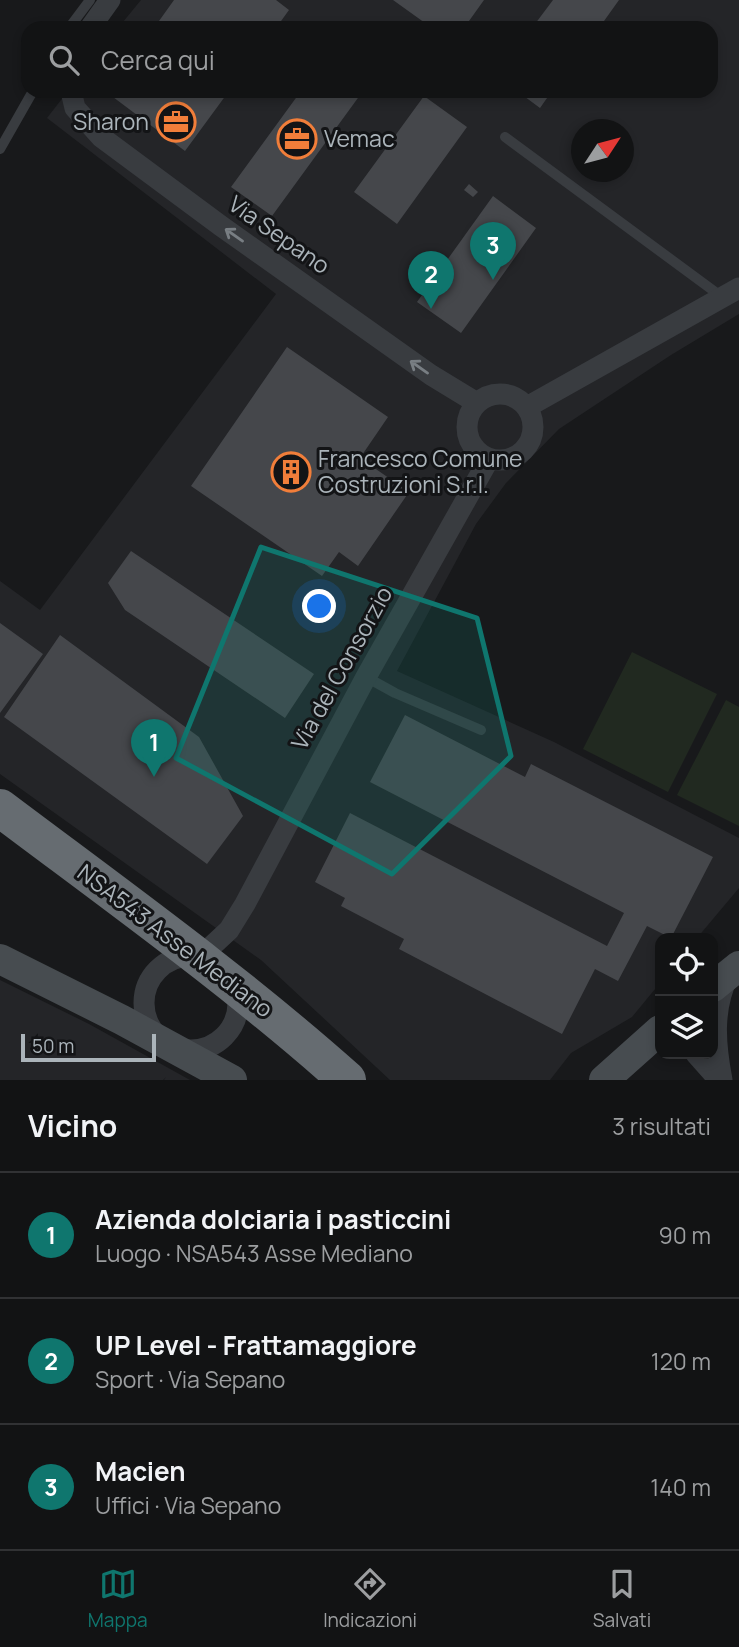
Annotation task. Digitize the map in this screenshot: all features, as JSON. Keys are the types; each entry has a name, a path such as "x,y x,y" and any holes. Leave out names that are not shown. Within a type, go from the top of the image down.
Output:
{"highway":[{"name":"NSA543 Asse Mediano","path":"0,808 220,974 292,1031 347,1080"},
{"name":"NSA543 Asse Mediano","path":"0,838 206,992 309,1080"}],"street":[{"path":"95,21 110,0"},
{"name":"Via Sepano","path":"73,98 75,108 101,137 431,375 477,403"},
{"path":"527,407 731,293"},
{"path":"497,394 519,399 527,407 534,427 527,448 519,455 510,460 489,459 471,445 467,423 470,412 477,403 497,394"},
{"name":"Via del Consorzio","path":"200,957 229,930 245,904 366,677 489,459"},
{"name":"Via del Consorzio","path":"231,1080 223,1055 225,1037 234,1024 239,1008 232,978 231,954 245,904"},
{"path":"225,1037 212,1046 197,1051 180,1050 166,1044 153,1033 143,1003 146,987 153,974 164,963 178,957 208,959 222,967 232,978"},
{"path":"0,960 103,1010 231,1080"},
{"path":"718,1008 727,976"},
{"path":"103,1010 132,999 146,987"},
{"path":"604,1080 655,1039"},
{"path":"701,1059 721,1080"},
{"path":"717,1059 721,1080"}],"lane":[{"path":"74,21 90,0"},
{"path":"0,149 29,98"},
{"path":"505,136 731,293"},
{"path":"366,677 395,693 481,730"}],"highlighted area":[{"path":"261,547 477,618 511,756 392,874 176,758"}],"shaded area":[{"path":"141,0 739,0 739,314 559,429 506,483 476,524 397,671 554,742 739,838 739,888 701,933 655,933 655,989 632,1017 571,1053 550,1080 390,1080 261,960 0,774 0,581 40,610 276,294 47,118 63,98 718,98 718,21 124,21"},
{"path":"632,652 717,694 668,792 583,749"},
{"path":"726,700 739,707 739,826 677,795"},
{"path":"0,980 89,1024 190,1080 164,1080 166,1077 163,1080 0,1080"}],"building":[{"path":"174,0 276,0 289,10 281,21 159,21"},
{"path":"393,0 484,0 469,21 422,21"},
{"path":"553,0 619,0 604,21 537,21"},
{"name":"Sharon","path":"114,98 224,98 185,151"},
{"name":"Vemac","path":"296,98 358,98 272,216 231,187"},
{"path":"423,98 427,98 467,127 397,224 354,192"},
{"path":"526,98 547,98 540,108"},
{"path":"469,184 478,192 473,197 464,190"},
{"path":"493,196 536,228 461,333 417,302"},
{"name":"Francesco Comune Costruzioni S.r.l.","path":"287,347 388,417 360,458 409,492 358,566 339,552 322,576 191,486"},
{"path":"131,551 314,674 285,718 125,610 108,583"},
{"path":"0,623 43,654 0,713"},
{"path":"60,635 199,737 243,816 207,864 4,717"},
{"path":"405,715 525,777 531,764 713,857 674,933 661,933 647,926 618,981 595,969 562,1034 399,949 404,939 341,906 345,898 315,882 350,813 607,946 624,913 370,782"}],"place":[{"name":"Sharon","path":"176,122"},
{"name":"Vemac","path":"297,139"},
{"name":"Macien","path":"493,280"},
{"name":"UP Level - Frattamaggiore","path":"431,309"},
{"name":"Francesco Comune Costruzioni S.r.l.","path":"291,472"},
{"name":"Azienda dolciaria i pasticcini","path":"154,777"}]}
